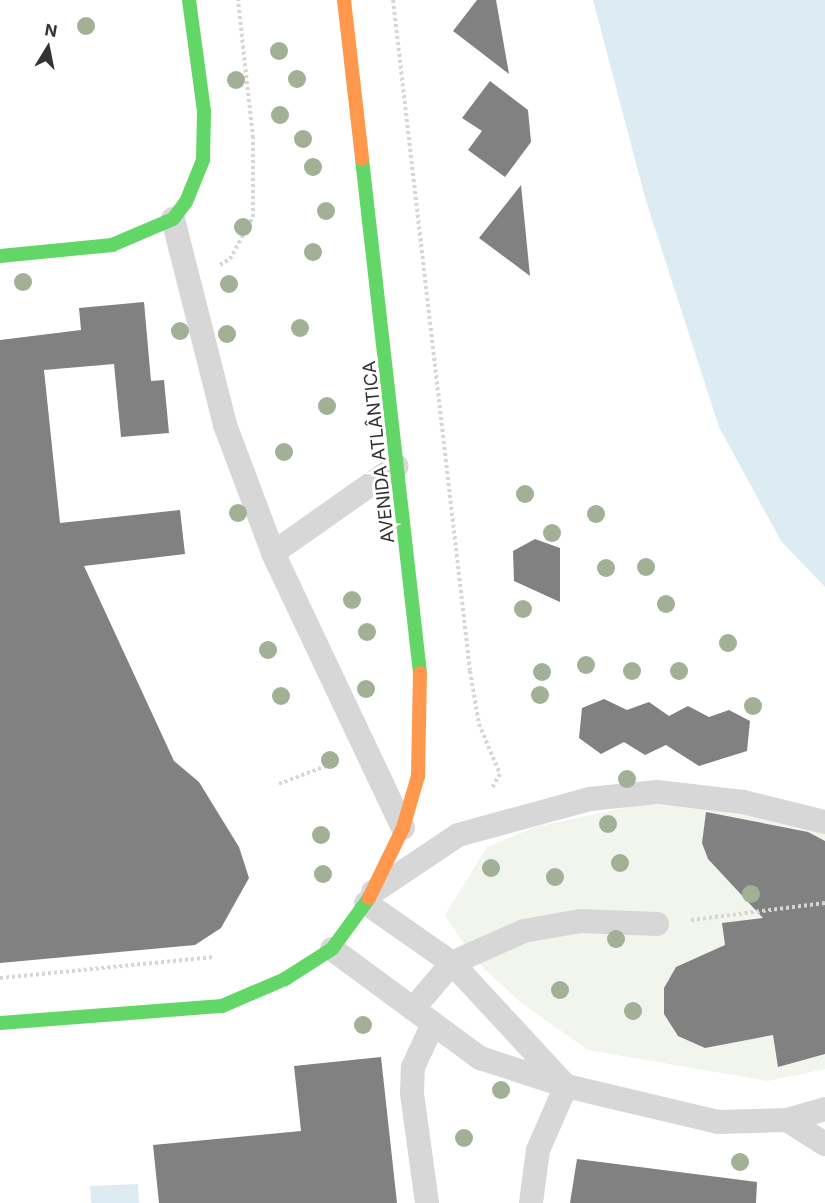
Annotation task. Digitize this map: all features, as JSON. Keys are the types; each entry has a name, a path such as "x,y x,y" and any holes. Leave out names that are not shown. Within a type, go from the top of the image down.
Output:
{"main road":[{"path":"0,256 112,244 180,211 203,160 204,111 189,0"},
{"name":"AVENIDA ATLÂNTICA","path":"332,949 369,898 403,828 418,776 423,702 344,0"},
{"path":"0,1023 222,1006 285,979 332,949"}],"lane":[{"path":"180,211 225,425 273,553 364,751 403,828"},
{"path":"273,553 397,466"},
{"path":"566,1086 453,963 369,898 458,836 590,800 657,792 743,802 825,822"},
{"path":"413,1009 453,963 505,938 556,924 657,924"},
{"path":"332,949 480,1058 566,1086 718,1122 787,1120 825,1109"},
{"path":"427,1203 412,1093 413,1068 433,1024"},
{"path":"531,1203 538,1150 566,1086"},
{"path":"787,1120 825,1144"}],"path":[{"path":"279,784 364,751"},
{"path":"657,924 825,903"},
{"path":"0,978 214,957"}],"shaded area":[{"path":"593,0 825,0 825,587 781,541 719,427 646,201"},
{"path":"643,804 739,812 825,834 825,1069 768,1081 588,1050 520,1002 474,959 445,915 487,847 535,827"},
{"path":"138,1184 139,1203 91,1203 90,1186"}],"building":[{"path":"477,0 496,0 509,74 453,31"},
{"path":"490,81 528,110 531,142 505,177 468,150 482,131 462,118"},
{"path":"521,185 530,276 479,238"},
{"path":"144,302 151,381 164,380 169,433 121,437 114,364 44,370 60,523 180,510 185,554 84,566 174,761 199,782 239,847 249,878 221,928 195,945 0,963 0,340 81,330 79,308"},
{"path":"535,539 560,548 560,602 514,581 513,551"},
{"path":"604,699 627,710 649,702 669,716 688,706 709,717 729,710 750,721 747,751 699,766 666,745 645,755 624,742 601,754 579,738 582,708"},
{"path":"706,812 808,832 825,841 825,1054 778,1067 773,1035 705,1048 678,1036 664,1014 664,988 676,967 725,945 722,923 763,918 708,859 702,843"},
{"path":"381,1057 397,1203 159,1203 153,1145 301,1131 294,1066"},
{"path":"577,1159 757,1182 756,1203 570,1203"}],"traffic: fast":[{"path":"0,256 112,245 173,219 186,202 203,160 204,111 189,0"},
{"path":"362,159 420,673"},
{"path":"0,1023 222,1006 285,979 332,949 369,898"}],"traffic: slow":[{"path":"344,0 362,159"},
{"path":"369,898 403,828 418,776 420,673"}]}
